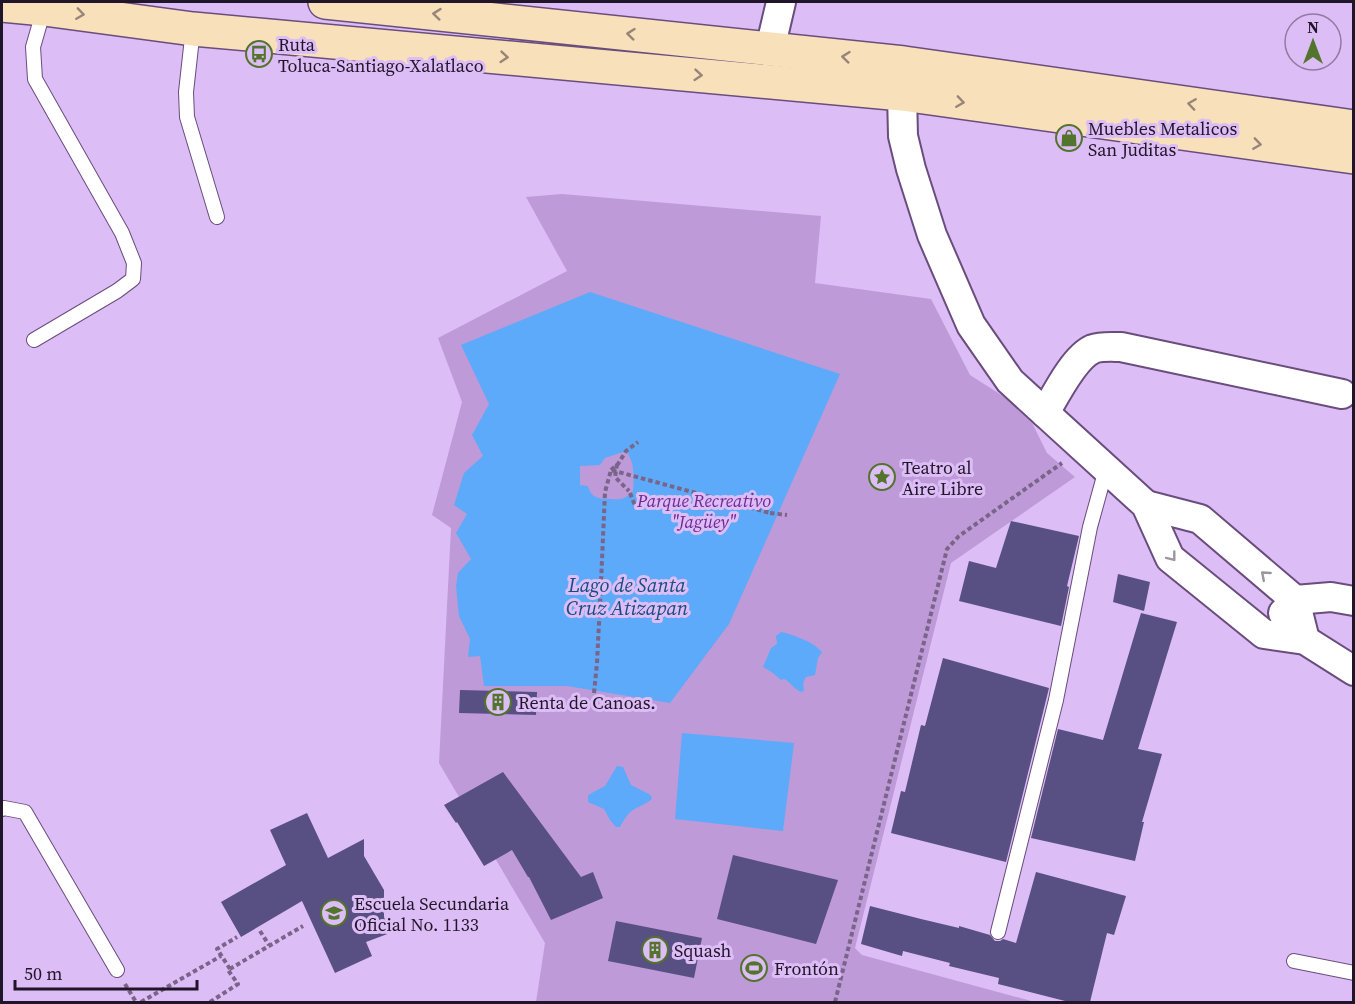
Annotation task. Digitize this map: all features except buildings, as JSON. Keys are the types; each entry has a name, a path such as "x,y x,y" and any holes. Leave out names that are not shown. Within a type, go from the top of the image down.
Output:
{"main road":[{"path":"325,2 770,49 903,78 1353,157"},
{"path":"2,5 45,5 193,29 903,78 1353,127"}],"street":[{"path":"770,49 781,2"},
{"path":"903,78 903,135 932,235 971,325 1010,381 1146,505 1170,558 1263,634 1305,640 1353,671"},
{"path":"1045,413 1064,380 1082,357 1093,349 1107,347 1121,347 1342,394"},
{"path":"1146,505 1200,519 1295,600 1305,640"},
{"path":"1263,634 1295,600 1331,597 1353,602"}],"lane":[{"path":"34,340 117,291 133,279 134,262 122,233 35,79 33,47 45,5"},
{"path":"193,29 186,92 187,117 217,217"},
{"path":"998,932 1056,700 1090,527 1106,469"},
{"path":"2,809 25,812 117,970"},
{"path":"1294,961 1353,973"}],"path":[{"path":"594,693 602,583 604,492 611,470 626,451 638,442"},
{"path":"835,1002 947,549 959,536 1083,448"},
{"path":"618,464 615,477 629,492 636,508"},
{"path":"611,470 770,513 787,515"},
{"path":"230,969 303,926"},
{"path":"260,931 269,945"},
{"path":"210,1002 238,984 217,949 237,937"},
{"path":"141,1002 221,956"}],"green space":[{"name":"Parque Recreativo \"Jagüey\"","path":"562,194 821,216 815,283 931,299 970,375 1026,411 1047,453 1075,477 951,563 855,948 862,955 1035,1002 536,1002 545,943 439,763 451,528 432,515 462,402 438,338 567,271 526,197"}],"water":[{"name":"Lago de Santa Cruz Atizapan","path":"590,292 840,374 729,624 670,703 567,686 484,686 480,656 468,657 470,639 459,616 456,586 458,573 471,559 456,533 467,514 454,505 464,473 483,456 472,435 489,404 461,345","holes":["626,451 631,460 634,480 633,491 626,497 599,498 591,493 588,486 580,485 580,466 600,465 605,458"]},
{"path":"781,632 809,642 822,652 818,658 815,675 806,677 802,692 763,667 771,648 777,644 776,636"},
{"path":"682,733 794,743 783,831 675,819"},
{"path":"617,766 623,767 631,785 649,794 652,799 631,812 620,827 616,827 604,809 588,802 588,795 605,786"}],"place":[{"name":"Ruta Toluca-Santiago-Xalatlaco","path":"259,54"},
{"name":"Muebles Metalicos San Juditas","path":"1069,138"},
{"name":"Teatro al Aire Libre","path":"882,477"},
{"name":"Renta de Canoas.","path":"498,702"},
{"name":"Escuela Secundaria Oficial No. 1133","path":"334,913"},
{"name":"Squash","path":"655,950"},
{"name":"Frontón","path":"754,968"}]}
